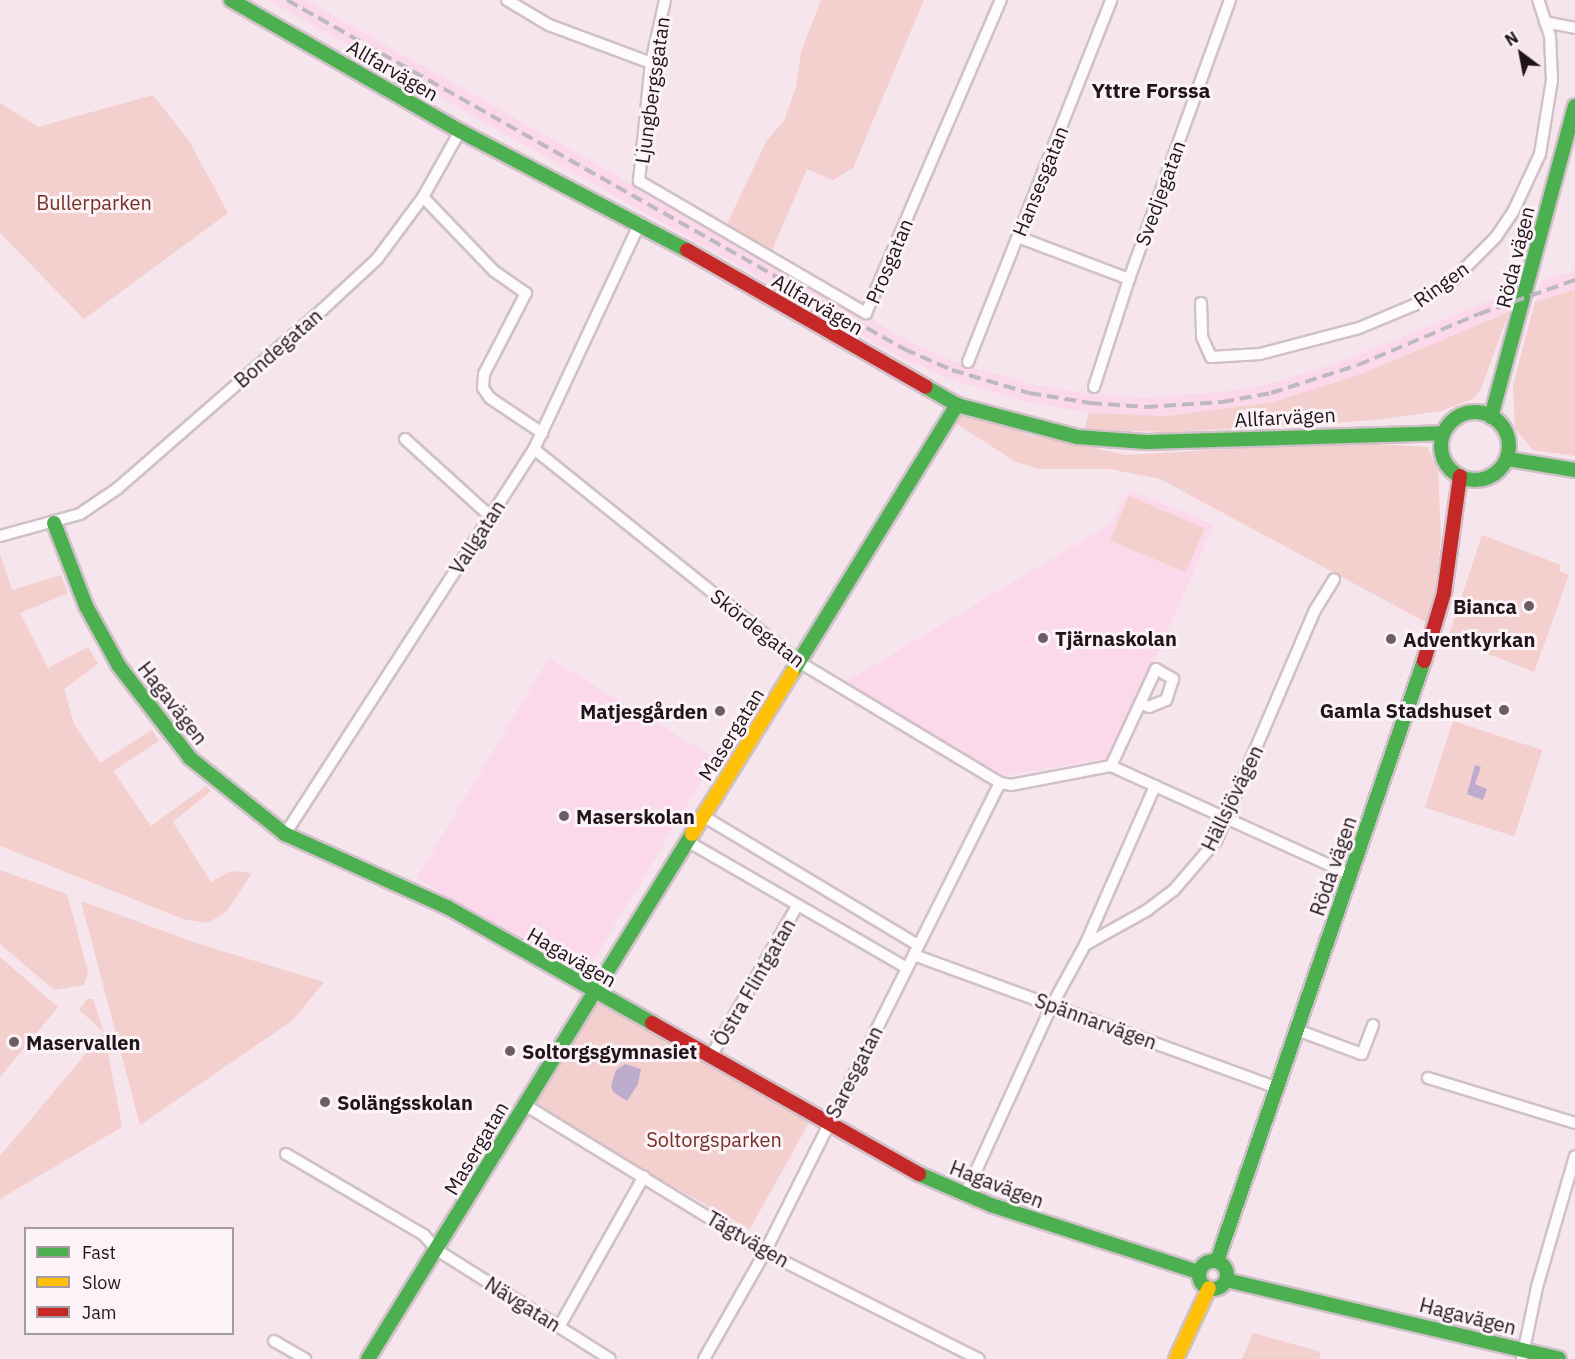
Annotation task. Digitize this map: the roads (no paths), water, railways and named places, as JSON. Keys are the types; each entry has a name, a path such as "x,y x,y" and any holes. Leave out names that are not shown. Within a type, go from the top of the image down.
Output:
{"street":[{"name":"Allfarvägen","path":"231,0 460,131 640,223 957,405 1077,437 1146,442 1443,433"},
{"path":"507,0 549,25 651,63"},
{"name":"Ljungbergsgatan","path":"639,181 651,63 665,0"},
{"name":"Prosgatan","path":"639,181 866,313 1001,0"},
{"name":"Hansesgatan","path":"968,362 1112,0"},
{"name":"Svedjegatan","path":"1094,387 1129,279 1230,0"},
{"name":"Ringen","path":"1201,303 1202,337 1211,357 1260,354 1359,328 1414,305 1455,278 1496,237 1514,212 1540,154 1552,80 1545,22 1538,0"},
{"path":"1545,22 1575,28"},
{"name":"Röda vägen","path":"1491,417 1575,106"},
{"name":"Bondegatan","path":"0,536 80,514 118,488 322,310 377,260 423,197 460,131"},
{"path":"423,197 494,271 526,293 484,374 483,388 490,398 542,433"},
{"name":"Vallgatan","path":"285,834 534,449 640,223"},
{"path":"1018,237 1129,279"},
{"name":"Masergatan","path":"368,1359 437,1250 592,992 957,405"},
{"path":"1478,412 1491,417 1502,425 1508,440 1508,459 1497,474 1474,481 1460,476 1444,461 1443,433 1454,420 1467,413 1478,412"},
{"path":"405,439 490,516"},
{"name":"Skördegatan","path":"534,449 799,662 1000,783"},
{"path":"1508,459 1575,470"},
{"name":"Röda vägen","path":"1217,1261 1432,639 1444,593 1460,476"},
{"name":"Hagavägen","path":"54,523 86,606 119,666 161,725 190,758 285,834 447,907 828,1125 965,1196 1199,1272"},
{"name":"Hällsjövägen","path":"1085,945 1146,911 1174,890 1195,869 1227,819 1315,610 1334,580"},
{"path":"1111,766 1142,704"},
{"path":"1000,783 1011,785 1111,766 1351,875"},
{"name":"Saresgatan","path":"704,1359 765,1252 1000,783"},
{"path":"965,1196 1052,1005 1085,945 1155,786"},
{"name":"Spännarvägen","path":"703,816 916,950 1052,1005 1277,1088"},
{"path":"687,841 907,968"},
{"name":"Östra Flintgatan","path":"710,1058 797,906"},
{"path":"1297,1030 1362,1054 1373,1025"},
{"path":"1428,1078 1575,1123"},
{"name":"Tägtvägen","path":"525,1105 765,1252 979,1359"},
{"name":"Nävgatan","path":"286,1154 424,1236 437,1250 610,1359"},
{"path":"1523,1355 1537,1287 1575,1156"},
{"path":"559,1327 644,1176"},
{"path":"1217,1261 1224,1267 1226,1280 1218,1288 1209,1288 1202,1284 1199,1272 1208,1262 1217,1261"},
{"name":"Hagavägen","path":"1226,1280 1523,1355 1559,1359"},
{"path":"1176,1359 1209,1288"},
{"path":"274,1341 304,1359"}],"railway":[{"path":"287,0 904,349 952,370 1029,393 1090,403 1146,407 1222,402 1271,393 1358,365 1479,314 1575,280"}],"place":[{"name":"Bianca","path":"1529,606"},
{"name":"Tjärnaskolan","path":"1043,638"},
{"name":"Adventkyrkan","path":"1391,639"},
{"name":"Gamla Stadshuset","path":"1504,710"},
{"name":"Matjesgården","path":"720,711"},
{"name":"Maserskolan","path":"564,816"},
{"name":"Maservallen","path":"14,1042"},
{"name":"Soltorgsgymnasiet","path":"510,1051"},
{"name":"Solängsskolan","path":"325,1102"}],"district":[{"name":"Yttre Forssa","path":"1151,90"}],"park label":[{"name":"Bullerparken","path":"94,202"},
{"name":"Soltorgsparken","path":"714,1139"}]}
